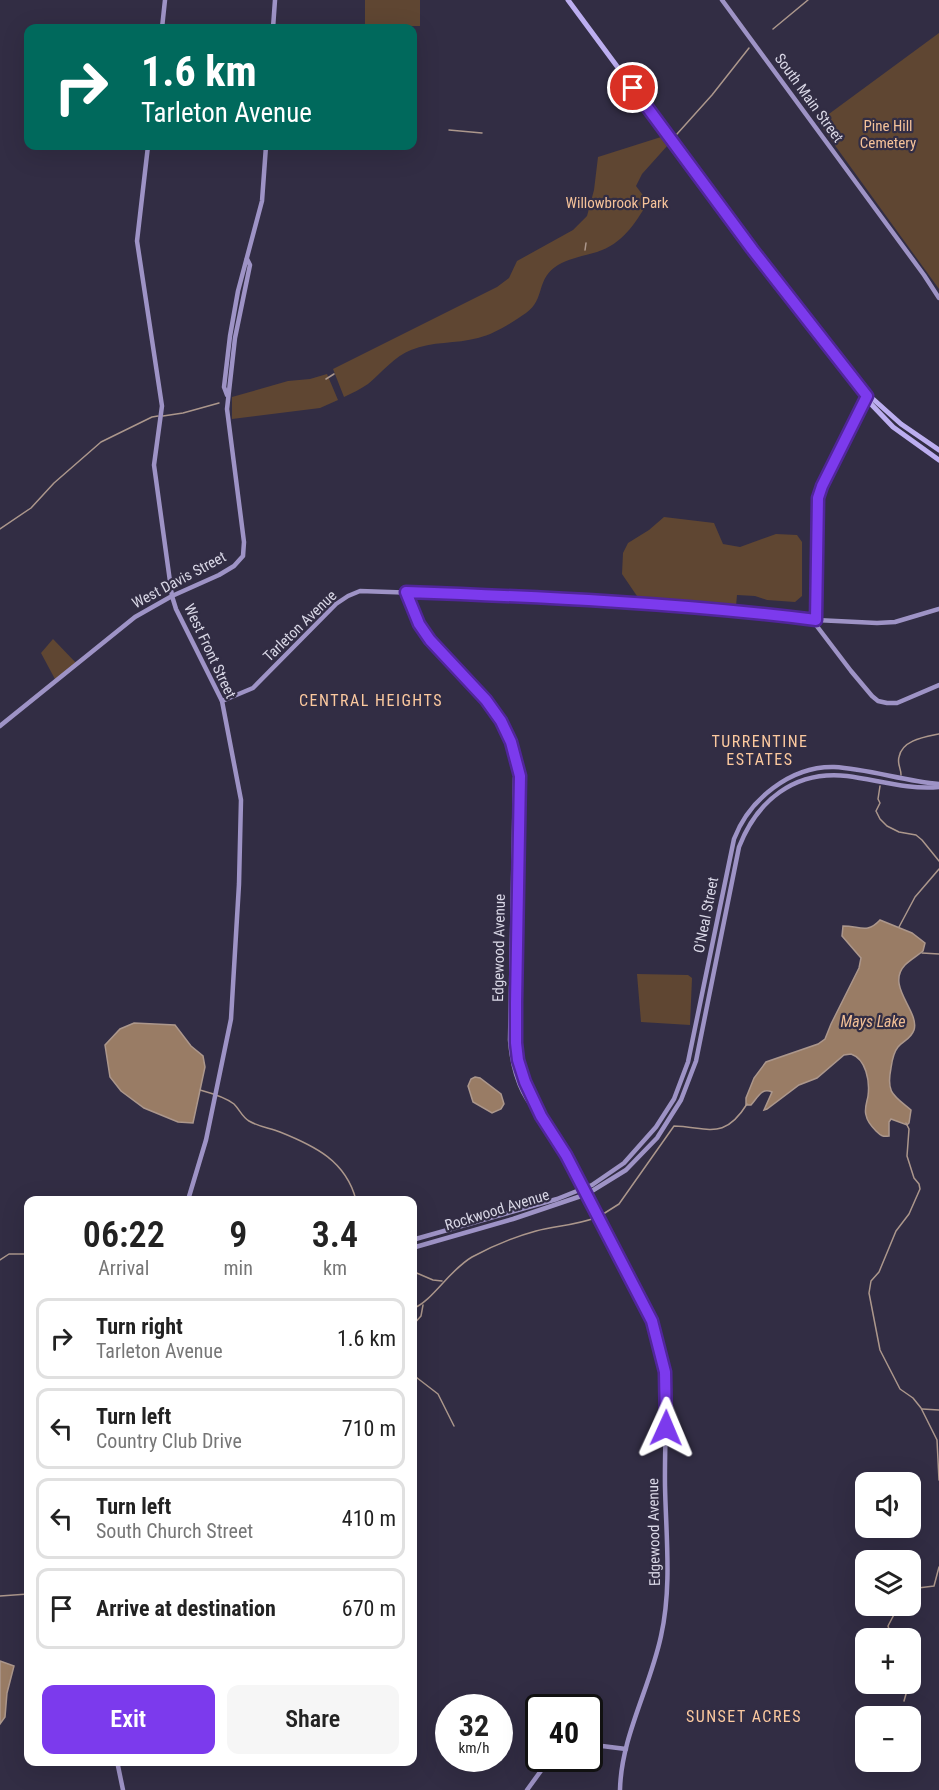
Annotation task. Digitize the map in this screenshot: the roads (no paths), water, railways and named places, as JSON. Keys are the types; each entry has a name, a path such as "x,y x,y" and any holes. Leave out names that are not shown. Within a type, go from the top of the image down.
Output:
{"main road":[{"path":"568,0 759,258 869,398 871,404 893,427 939,460"},
{"path":"869,398 939,450"}],"street":[{"path":"162,24 165,0"},
{"path":"273,24 275,0"},
{"name":"South Main Street","path":"723,0 938,295"},
{"name":"West Front Street","path":"148,150 137,241 162,411 154,465 172,596 176,609 222,701 240,792 239,884 231,1018 206,1140 189,1196"},
{"name":"West Davis Street","path":"0,726 150,607 219,575 234,566 243,556 244,542 227,421 227,395 235,338 250,265 247,260 262,201 266,150"},
{"path":"869,398 822,486 818,498 817,629 878,701 897,703 939,685"},
{"name":"Tarleton Avenue","path":"222,701 254,688 336,604 360,591 632,604 887,624 939,609"},
{"name":"Edgewood Avenue","path":"406,592 419,624 430,640 486,700 501,721 511,742 520,776 515,903 514,1053 541,1116 584,1188 652,1321 664,1364 668,1579 665,1614 659,1645 626,1749 620,1790"},
{"name":"O'Neal Street","path":"584,1188 611,1173 633,1154 656,1127 680,1084 690,1053 731,849 737,831 749,811 767,792 780,783 806,772 830,767 939,786"},
{"name":"O'Neal Street","path":"587,1194 619,1175 648,1149 671,1119 687,1087 698,1050 739,847 756,814 767,802 786,788 805,780 825,776 855,777 912,788 939,786"},
{"name":"Rockwood Avenue","path":"417,1239 557,1199 584,1188"},
{"name":"Rockwood Avenue","path":"417,1247 587,1194"},
{"path":"603,1746 626,1749"},
{"path":"118,1766 123,1790"},
{"path":"527,1790 540,1772"}],"water":[{"name":"Mays Lake","path":"880,920 912,933 925,943 923,951 905,965 900,973 901,990 915,1023 911,1036 895,1052 889,1083 892,1093 911,1110 909,1123 907,1125 891,1119 889,1136 881,1135 873,1128 865,1113 868,1096 866,1071 860,1061 851,1054 844,1055 817,1078 799,1085 767,1109 764,1110 772,1092 769,1091 760,1094 751,1105 746,1105 746,1098 754,1078 766,1062 818,1044 825,1039 859,968 861,958 842,936 843,926 867,928"},
{"path":"134,1023 175,1025 191,1046 203,1056 205,1067 193,1123 178,1122 144,1108 121,1091 110,1077 105,1045 120,1029"},
{"path":"480,1078 501,1094 504,1104 501,1109 492,1113 473,1102 468,1086 471,1079"},
{"path":"0,1661 14,1666 7,1693 5,1717 0,1724"}],"waterway":[{"path":"773,29 808,0"},
{"path":"677,134 712,95 749,48"},
{"path":"449,130 482,133"},
{"path":"585,250 586,243"},
{"path":"326,379 334,374"},
{"path":"163,416 219,403"},
{"path":"0,529 31,508 54,483 101,442 158,416"},
{"path":"901,775 899,764 901,751 915,740 939,734"},
{"path":"880,786 878,799 880,803 876,811 880,819 887,826 899,832 916,835 939,861"},
{"path":"899,927 915,897 939,869"},
{"path":"922,953 939,954"},
{"path":"200,1090 230,1102 253,1123 293,1137 317,1149 337,1165 345,1175 355,1196"},
{"path":"600,1216 619,1204 674,1126 706,1129 723,1127 739,1116 747,1104"},
{"path":"906,1123 909,1129 907,1156 920,1189 909,1214 896,1231 879,1272 871,1281 869,1293 880,1350 900,1389 913,1398 921,1408 937,1440 939,1480"},
{"path":"417,1306 463,1263 480,1253 528,1233 595,1218"},
{"path":"0,1260 9,1254 24,1254"},
{"path":"417,1273 442,1281"},
{"path":"417,1320 421,1316 423,1305"},
{"path":"417,1378 438,1394 454,1426"},
{"path":"922,1409 939,1410"},
{"path":"921,1588 934,1586 939,1567"},
{"path":"0,1596 24,1594"},
{"path":"889,1628 893,1616"},
{"path":"904,1701 906,1694"}],"district":[{"name":"CENTRAL HEIGHTS","path":"371,700"},
{"name":"TURRENTINE ESTATES","path":"760,750"},
{"name":"SUNSET ACRES","path":"744,1716"}],"park label":[{"name":"Pine Hill Cemetery","path":"888,134"},
{"name":"Willowbrook Park","path":"617,203"}]}
